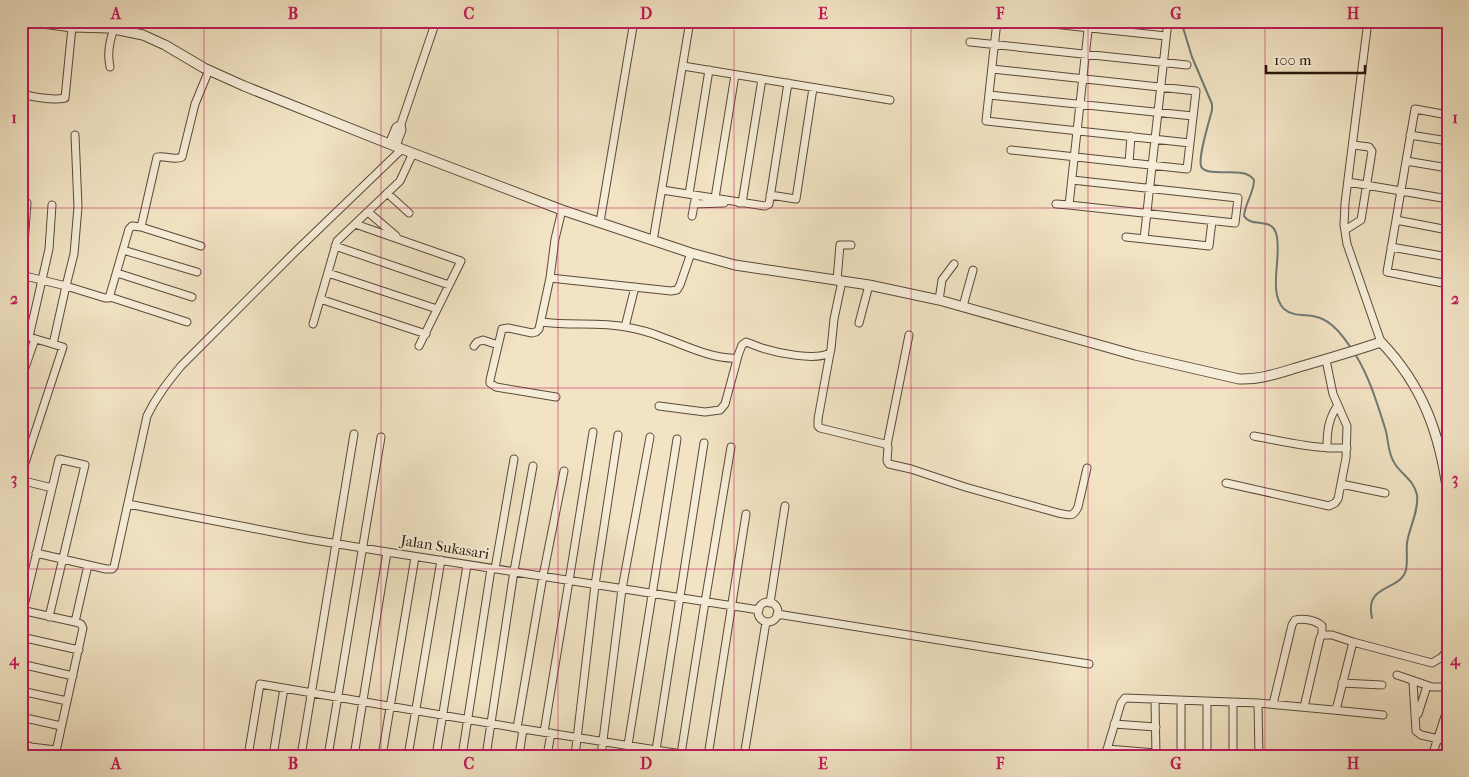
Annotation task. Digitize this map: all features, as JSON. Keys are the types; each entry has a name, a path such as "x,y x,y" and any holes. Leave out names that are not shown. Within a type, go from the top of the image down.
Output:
{"street":[{"path":"28,21 72,27 114,29 150,37 209,70 244,86 396,146 562,210 653,241 735,265 869,285 939,300 1135,355 1239,379 1256,379 1326,360 1381,342"},
{"path":"36,553 110,570 114,567 147,416 152,406 165,384 181,366 295,252 396,146 402,130 401,124 436,21"},
{"path":"600,222 634,21"},
{"path":"653,241 690,21"},
{"path":"997,21 986,121 1190,143"},
{"path":"1024,21 1088,25 1166,36"},
{"path":"1144,239 1168,21"},
{"path":"1368,21 1345,203 1347,244 1381,342 1406,371 1421,398 1433,427 1442,458 1448,494"},
{"path":"1417,21 1448,24"},
{"path":"1069,205 1088,25"},
{"path":"21,94 42,98 65,98 72,27"},
{"path":"110,67 108,58 109,48 114,29"},
{"path":"970,42 1188,65"},
{"path":"683,66 890,100"},
{"path":"992,69 1196,91 1187,169 1011,150"},
{"path":"141,227 157,156 182,158 195,104 209,70"},
{"path":"692,216 694,204 692,195 709,70"},
{"path":"715,198 735,75"},
{"path":"742,202 762,79"},
{"path":"662,190 765,206 769,204 788,84"},
{"path":"770,196 796,199 813,88"},
{"path":"989,95 1193,116"},
{"path":"1448,115 1415,109 1387,272 1448,284"},
{"path":"53,344 74,254 78,207 75,135"},
{"path":"1410,135 1448,141"},
{"path":"1129,163 1132,136"},
{"path":"1345,230 1361,220 1372,149 1353,145"},
{"path":"313,324 336,241 400,181 414,153"},
{"path":"1406,161 1448,168"},
{"path":"1056,204 1235,223 1238,198 1072,180"},
{"path":"1348,182 1448,199"},
{"path":"387,193 409,214"},
{"path":"21,254 24,244 27,202"},
{"path":"694,204 742,202"},
{"path":"22,469 63,347 29,337 49,249 52,206"},
{"path":"556,397 496,386 490,383 501,331 504,328 508,328 534,332 537,331 541,322 550,278 555,239 562,210"},
{"path":"368,212 399,239"},
{"path":"1396,220 1448,230"},
{"path":"1126,237 1209,246 1212,221"},
{"path":"354,224 461,260 419,346"},
{"path":"110,296 132,226 141,227 201,246"},
{"path":"851,245 840,244 839,280 832,344 818,426 887,445"},
{"path":"335,246 449,285"},
{"path":"1391,247 1448,257"},
{"path":"123,250 197,272"},
{"path":"550,278 666,292 677,290 691,253"},
{"path":"939,300 942,280 954,264"},
{"path":"963,306 973,270"},
{"path":"117,273 192,297"},
{"path":"328,273 437,309"},
{"path":"21,275 104,298 110,296 187,322"},
{"path":"860,323 869,285"},
{"path":"625,327 635,287"},
{"path":"320,299 426,334"},
{"path":"541,322 564,324 593,323 625,327 657,335 684,346 715,355 733,358 738,356"},
{"path":"909,335 887,445 887,461 889,464 1058,514 1068,515 1075,513 1078,507 1087,468"},
{"path":"21,379 35,339"},
{"path":"474,346 483,340 498,344"},
{"path":"659,406 705,412 720,410 725,404 742,345 746,342 775,351 802,355 821,356 830,353"},
{"path":"1226,483 1329,506 1333,505 1338,499 1347,448 1346,422 1333,394 1326,360"},
{"path":"1327,448 1328,424 1332,413 1338,406"},
{"path":"547,756 547,732 593,432"},
{"path":"300,756 354,434"},
{"path":"574,756 578,737 595,585 618,435"},
{"path":"1254,436 1327,448 1347,448"},
{"path":"328,756 381,437"},
{"path":"601,756 622,590 650,437"},
{"path":"628,745 677,439"},
{"path":"21,443 30,446"},
{"path":"656,750 704,443"},
{"path":"681,754 704,602 731,448"},
{"path":"21,743 55,753 83,628 81,624 75,622 49,617 22,610 59,459 85,465 49,617"},
{"path":"462,756 493,569 514,459"},
{"path":"486,756 514,571 533,466"},
{"path":"519,756 520,729 543,576 564,471"},
{"path":"21,492 24,481 52,488"},
{"path":"1341,484 1384,493"},
{"name":"Jalan Sukasari","path":"128,504 387,552 759,610"},
{"path":"770,603 785,506"},
{"path":"708,756 746,514"},
{"path":"354,756 387,552"},
{"path":"382,756 415,556"},
{"path":"408,756 442,560"},
{"path":"75,622 88,565"},
{"path":"436,756 467,565"},
{"path":"770,603 775,606 777,614 772,621 766,622 760,618 759,610 764,604 770,603"},
{"path":"777,614 1089,664"},
{"path":"1273,704 1292,625 1295,620 1300,618 1319,622 1322,626 1322,635 1304,707"},
{"path":"744,756 766,622"},
{"path":"1322,635 1332,635 1432,663 1448,649"},
{"path":"21,637 79,650"},
{"path":"1333,710 1337,706 1353,642"},
{"path":"21,664 73,676"},
{"path":"1396,675 1427,686 1448,687"},
{"path":"1413,682 1415,727 1418,733 1448,741"},
{"path":"1342,683 1382,685"},
{"path":"248,756 260,684 520,729 694,756"},
{"path":"1416,718 1427,686"},
{"path":"273,756 284,688"},
{"path":"21,691 67,701"},
{"path":"1156,700 1156,754 1106,752 1123,698 1258,703 1383,715"},
{"path":"1181,701 1181,756"},
{"path":"1206,702 1208,756"},
{"path":"1233,703 1233,756"},
{"path":"1258,703 1260,756"},
{"path":"1432,756 1448,707"},
{"path":"21,717 62,726"},
{"path":"1114,724 1156,727"},
{"path":"29,756 31,746"}],"waterway":[{"path":"1181,21 1192,57 1212,104 1202,149 1202,168 1213,172 1243,173 1254,180 1244,216 1247,220 1270,225 1276,233 1278,242 1276,283 1279,302 1288,312 1317,317 1328,322 1341,334 1351,348"},
{"path":"1355,354 1369,380 1376,399 1392,460 1408,478 1417,495 1417,507 1407,543 1406,570 1397,582 1378,593 1373,599 1371,607 1372,618"}]}
